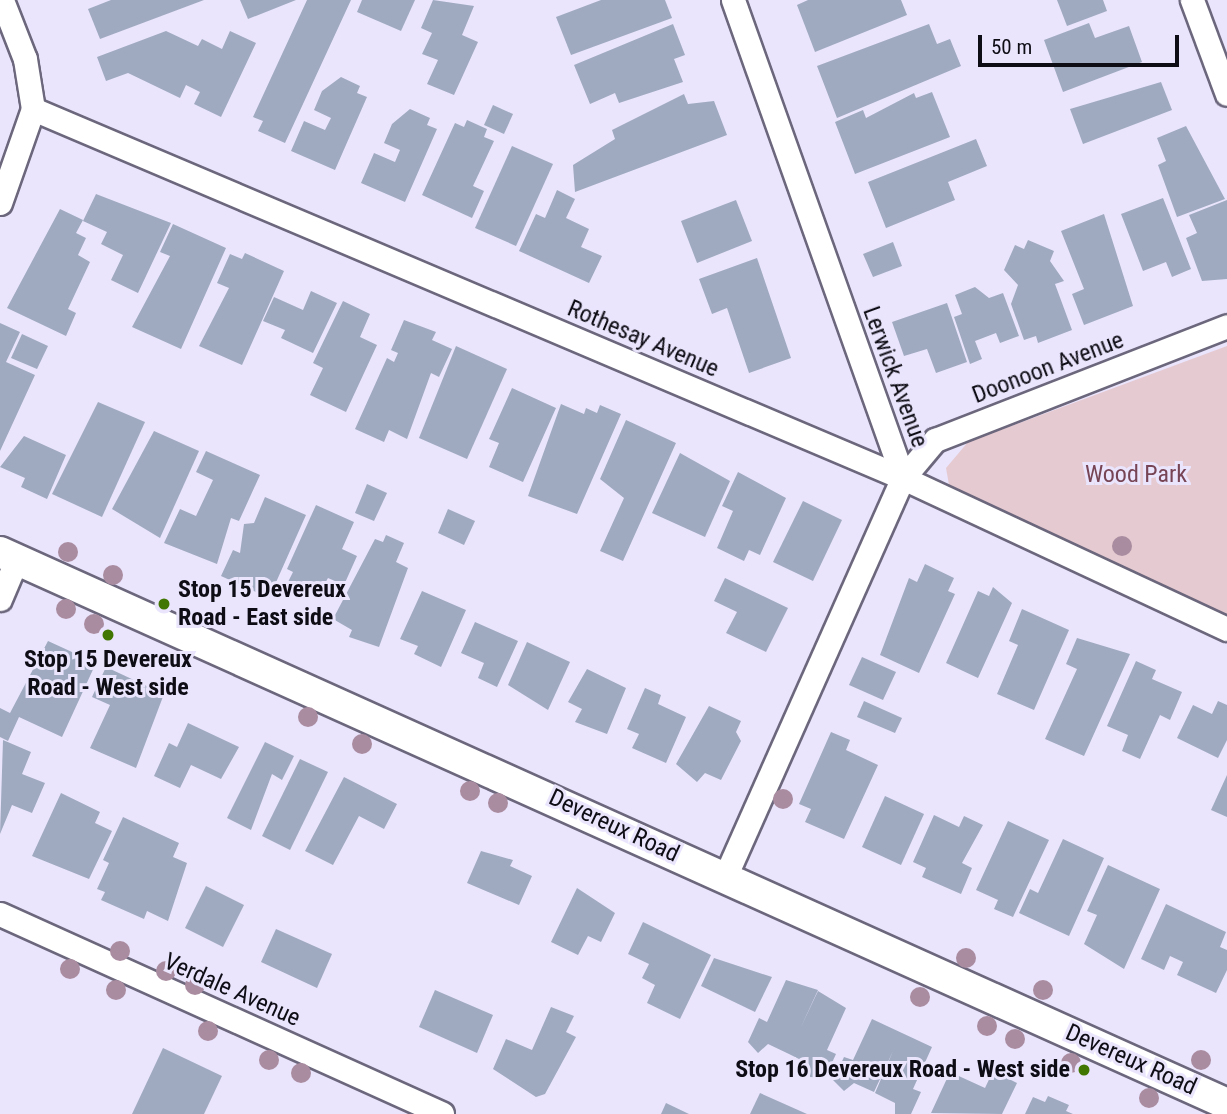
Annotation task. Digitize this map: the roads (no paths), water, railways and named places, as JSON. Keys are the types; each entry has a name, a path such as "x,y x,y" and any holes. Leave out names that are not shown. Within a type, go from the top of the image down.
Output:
{"street":[{"path":"0,203 33,109 25,59 2,0"},
{"name":"Lerwick Avenue","path":"725,877 903,478 733,0"},
{"path":"1192,0 1227,94"},
{"name":"Rothesay Avenue","path":"33,109 903,478 1227,629"},
{"name":"Doonoon Avenue","path":"903,478 935,440 1227,326"},
{"path":"0,598 9,556"},
{"name":"Devereux Road","path":"9,556 1227,1104"},
{"name":"Verdale Avenue","path":"0,914 442,1114"}],"place":[{"name":"Stop 15 Devereux Road - East side","path":"164,604"},
{"name":"Stop 15 Devereux Road - West side","path":"108,635"},
{"name":"Stop 16 Devereux Road - West side","path":"1084,1070"}],"park label":[{"name":"Wood Park","path":"1136,475"}]}
